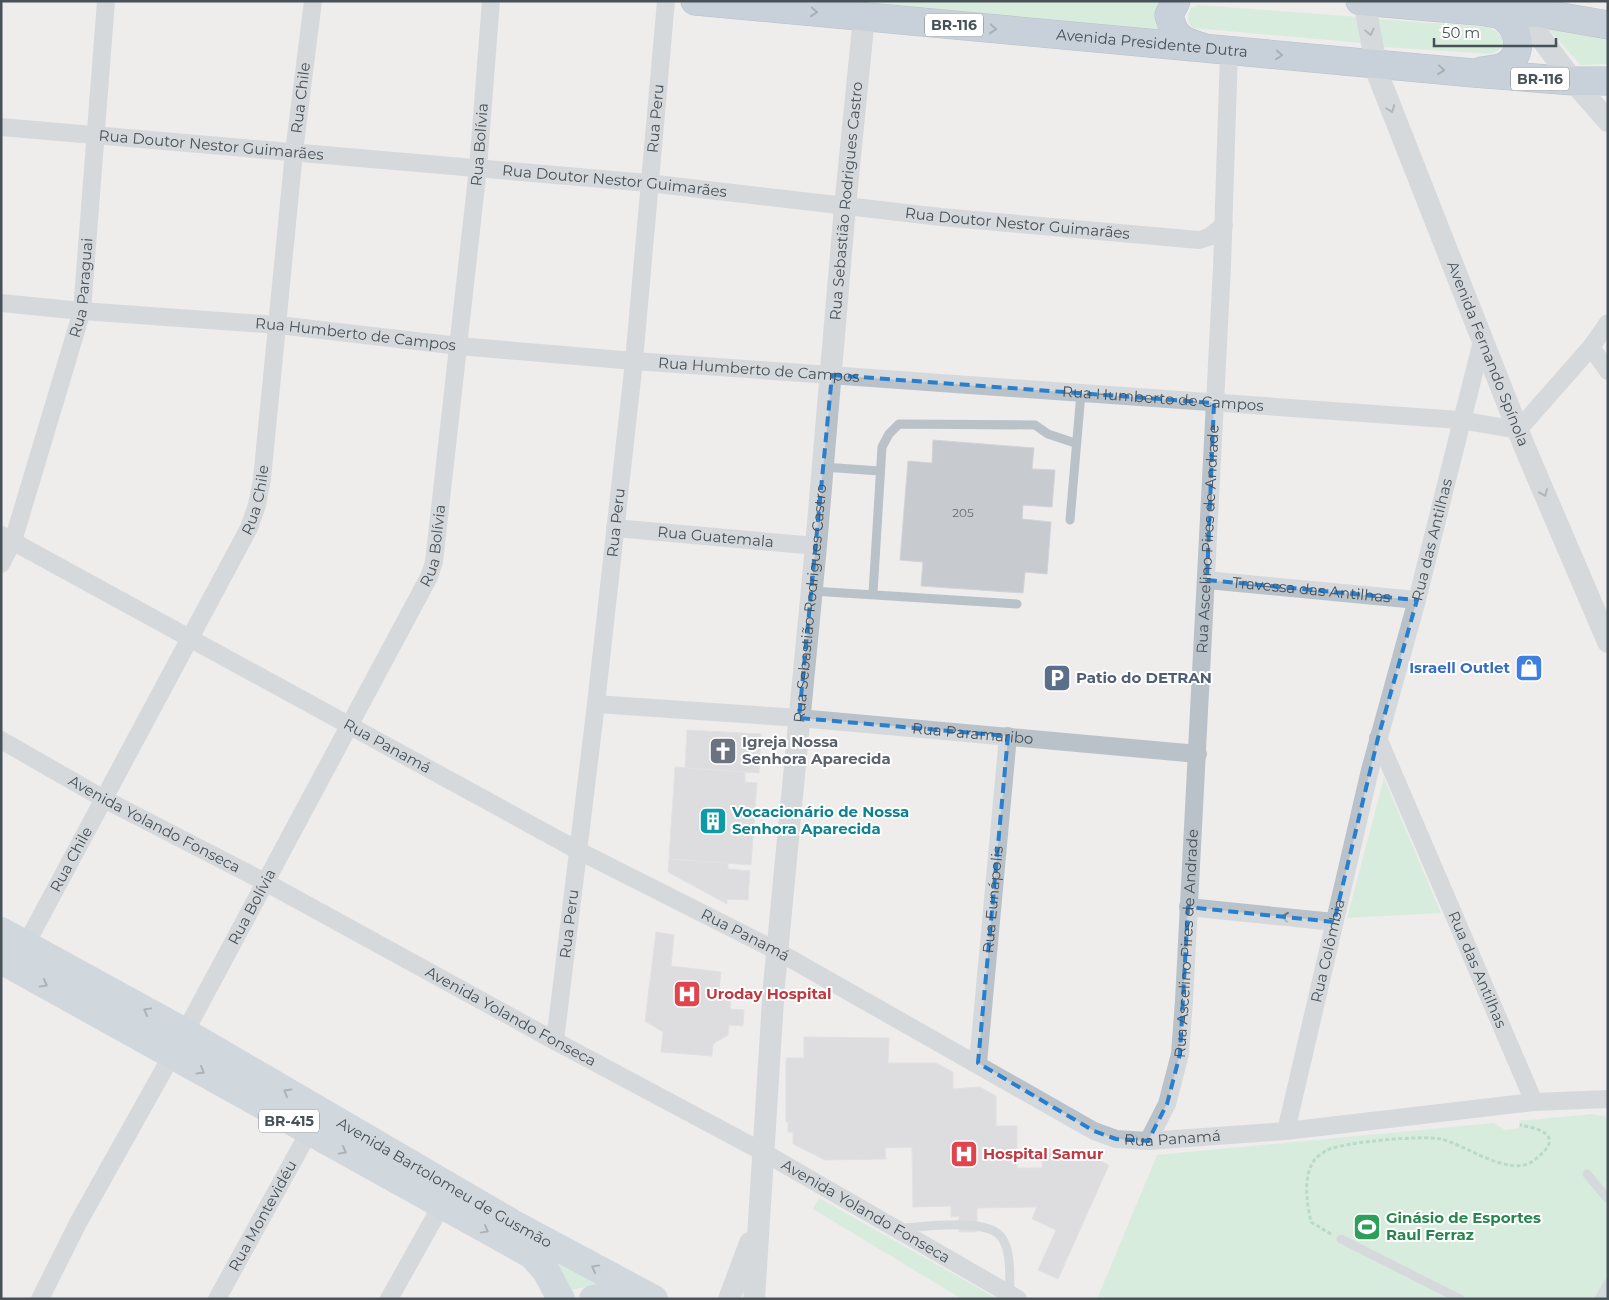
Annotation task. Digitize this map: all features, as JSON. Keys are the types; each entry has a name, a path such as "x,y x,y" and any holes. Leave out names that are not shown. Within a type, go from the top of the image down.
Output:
{"highway":[{"name":"Avenida Presidente Dutra","path":"696,1 1221,51 1573,81 1608,81"},
{"path":"1176,1 1169,15 1173,30 1188,43 1221,51"},
{"path":"1360,1 1477,11 1500,15 1511,24 1516,32 1518,44 1516,57 1507,65 1473,73"},
{"path":"1477,11 1518,6 1608,25"}],"main road":[{"name":"Avenida Bartolomeu de Gusmão","path":"1,931 26,944 179,1043 308,1132 532,1255 546,1270 561,1299"},
{"name":"Avenida Bartolomeu de Gusmão","path":"1,960 179,1043 646,1295"},
{"path":"593,1299 646,1295"}],"street":[{"name":"Rua Paraguai","path":"1,564 7,538 82,311 106,1"},
{"name":"Rua Chile","path":"26,944 249,528 257,505 278,324 294,152 313,1"},
{"name":"Rua Bolívia","path":"40,1299 78,1223 267,883 429,577 434,562 459,346 478,168 491,1"},
{"name":"Rua Peru","path":"555,1041 596,704 634,361 648,183 666,1"},
{"name":"Avenida Fernando Spínola","path":"1364,1 1378,75 1518,430 1608,642"},
{"path":"1518,6 1573,81 1605,111"},
{"name":"Rua Sebastião Rodrigues Castro","path":"754,1299 777,951 864,17"},
{"name":"Rua Ascelino Pires de Andrade","path":"1148,1141 1167,1104 1180,1054 1198,754 1224,225 1221,51"},
{"name":"Rua Doutor Nestor Guimarães","path":"1,127 648,183 845,206 1199,240 1216,232 1224,225"},
{"name":"Rua Humberto de Campos","path":"1,303 82,311 278,324 459,346 634,361 1460,420 1518,430"},
{"path":"1518,430 1591,347 1608,323"},
{"name":"Rua das Antilhas","path":"1370,770 1417,600 1460,420 1482,341"},
{"path":"1591,347 1608,371"},
{"name":"Rua Guatemala","path":"615,528 816,546"},
{"name":"Rua Panamá","path":"7,538 190,637 349,727 579,850 777,951 1094,1130 1116,1139 1148,1141 1286,1131 1534,1102"},
{"name":"Travessa das Antilhas","path":"1207,580 1417,600"},
{"name":"Rua Paramaribo","path":"596,704 799,718 1198,754"},
{"name":"Rua Eunápolis","path":"978,1063 1008,736"},
{"name":"Rua das Antilhas","path":"1378,738 1534,1102"},
{"name":"Avenida Yolando Fonseca","path":"1,740 104,799 267,883 555,1041 763,1152 1014,1296"},
{"path":"1370,770 1391,769"},
{"name":"Rua Colômbia","path":"1286,1131 1370,770"},
{"path":"1188,907 1334,922"},
{"path":"1534,1102 1606,1101"},
{"name":"Rua Montevidéu","path":"217,1299 308,1132"},
{"path":"389,1299 441,1206"},
{"name":"Rua Sebastião Rodrigues Castro","path":"729,1299 758,1221"}],"lane":[{"path":"1070,520 1075,443 1081,393"},
{"path":"873,593 882,447 889,434 899,424 1036,425 1048,434 1075,443"},
{"path":"823,467 880,471"},
{"path":"812,591 873,593 1017,604"},
{"path":"1587,1174 1608,1199"},
{"path":"894,1228 977,1225 991,1228 1001,1236 1007,1250 1014,1296"},
{"path":"1341,1239 1460,1299"},
{"path":"1599,1299 1608,1283"}],"path":[{"path":"1341,1239 1311,1222 1308,1206 1306,1191 1309,1177 1315,1160 1326,1150 1373,1142 1440,1139 1489,1159 1517,1167 1532,1162 1549,1146 1551,1140 1544,1131 1520,1125"}],"highlighted area":[{"path":"832,375 1214,403 1207,580 1417,600 1378,738 1334,922 1188,907 1180,1054 1167,1104 1148,1141 1116,1139 1094,1131 978,1063 1008,736 799,718"}],"green space":[{"path":"799,1 1166,1 1166,39"},
{"path":"1198,5 1359,17 1363,43 1193,28 1188,19 1189,14 1191,8"},
{"path":"1378,19 1488,27 1498,33 1503,41 1503,45 1490,54 1383,47"},
{"path":"1548,29 1608,40 1608,64 1581,65"},
{"path":"1384,778 1441,913 1347,918"},
{"name":"Ginásio de Esportes Raul Ferraz","path":"1593,1114 1608,1117 1608,1299 1097,1299 1157,1155 1494,1123 1505,1130 1519,1128 1519,1121"},
{"path":"819,1198 998,1299 962,1299 813,1209"},
{"path":"552,1256 600,1284 571,1290"}],"building":[{"path":"933,440 1034,448 1032,469 1055,470 1052,507 1023,505 1022,519 1051,522 1047,574 1025,572 1023,593 921,586 923,562 900,560 908,461 932,463"},
{"name":"Igreja Nossa Senhora Aparecida","path":"687,730 761,734 759,773 685,768"},
{"name":"Vocacionário de Nossa Senhora Aparecida","path":"675,767 745,772 745,782 757,783 751,865 669,859"},
{"path":"669,859 728,863 728,869 750,871 748,900 727,899 727,904 668,872"},
{"name":"Uroday Hospital","path":"656,932 674,935 671,966 721,972 719,990 731,997 730,1009 744,1010 743,1026 729,1025 728,1035 713,1044 712,1056 661,1052 663,1032 645,1021"},
{"name":"Hospital Samur","path":"804,1037 889,1038 888,1063 936,1063 953,1072 953,1089 980,1087 996,1096 996,1126 1017,1126 1017,1168 1042,1168 1042,1149 1051,1149 1073,1159 1077,1150 1109,1165 1058,1279 1038,1270 1056,1230 1032,1219 1037,1207 977,1208 977,1232 959,1232 959,1216 951,1217 951,1206 913,1207 912,1147 885,1148 886,1159 825,1160 793,1144 793,1132 788,1132 788,1122 786,1122 786,1058 804,1058"}],"place":[{"name":"Israell Outlet","path":"1529,668"},
{"name":"Patio do DETRAN","path":"1057,678"},
{"name":"Igreja Nossa Senhora Aparecida","path":"723,751"},
{"name":"Vocacionário de Nossa Senhora Aparecida","path":"713,821"},
{"name":"Uroday Hospital","path":"687,994"},
{"name":"Hospital Samur","path":"964,1154"},
{"name":"Ginásio de Esportes Raul Ferraz","path":"1367,1227"}]}
